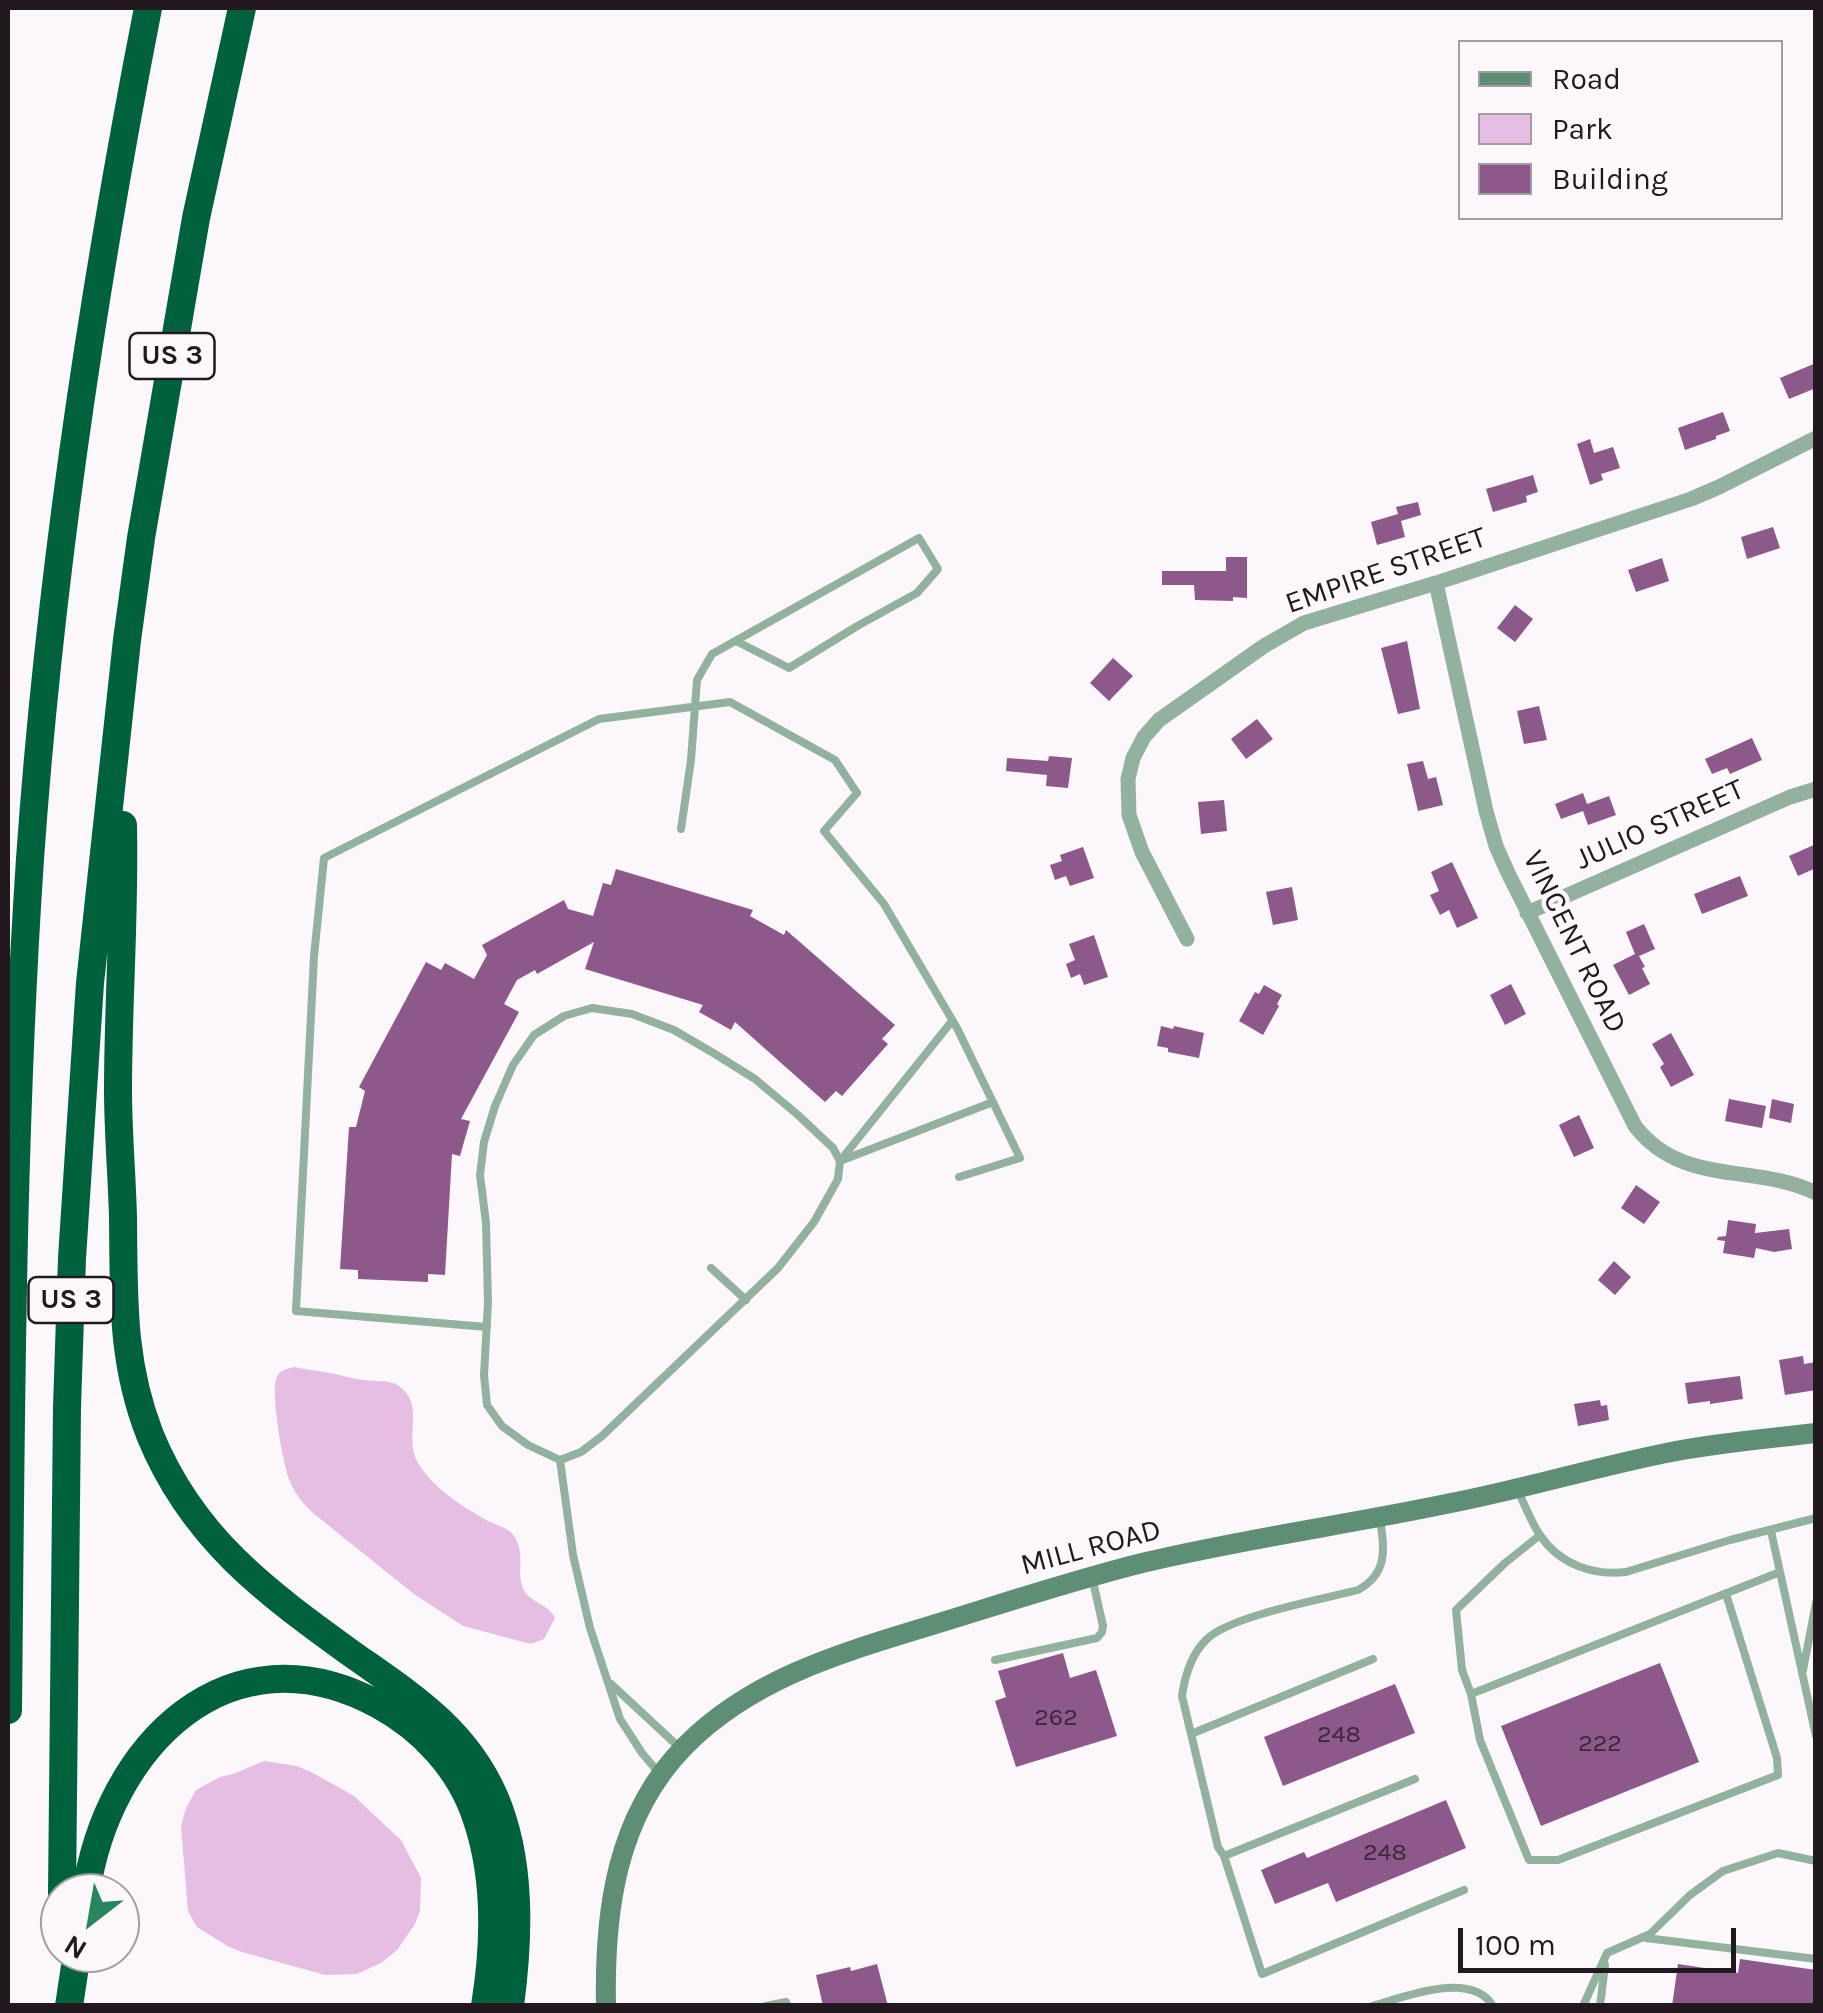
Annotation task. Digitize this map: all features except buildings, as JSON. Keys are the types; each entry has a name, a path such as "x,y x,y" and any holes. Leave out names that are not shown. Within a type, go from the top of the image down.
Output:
{"highway":[{"name":"US 3","path":"8,1710 16,1132 40,739 59,554 98,288 148,8"},
{"name":"US 3","path":"62,1873 67,1407 72,1258 90,984 141,538 196,218 242,8"},
{"path":"119,708 123,833 118,1093 124,1316 141,1409 180,1496 246,1574 420,1702 445,1724 486,1778 503,1821 514,1883 516,1931 510,2006"},
{"path":"89,1873 101,1825 122,1786 157,1736 184,1712 230,1688 261,1680 302,1679 342,1688 383,1707 414,1729 442,1757 466,1794 484,1846 490,1880 490,1963 485,2006"},
{"path":"63,1973 65,2006"},
{"path":"65,2006 72,1973"}],"main road":[{"name":"MILL ROAD","path":"606,2006 607,1929 619,1863 635,1820 661,1775 682,1749 714,1719 751,1693 790,1674 886,1640 1144,1563 1518,1490 1666,1453 1816,1433"}],"street":[{"name":"EMPIRE STREET","path":"1187,939 1142,852 1129,815 1128,779 1134,758 1144,736 1160,720 1264,646 1304,623 1691,499 1816,438"},
{"name":"VINCENT ROAD","path":"1436,583 1496,846 1628,1113 1649,1142 1686,1164 1788,1183 1816,1193"},
{"name":"JULIO STREET","path":"1528,913 1816,789"}],"lane":[{"path":"681,828 697,680 712,654 919,538 938,570 918,593 789,668 736,641"},
{"path":"486,1327 296,1311 314,956 324,858 598,719 730,702 835,760 857,793 824,831 884,904 952,1021 1020,1158 959,1177"},
{"path":"840,1162 821,1137 754,1079 674,1030 632,1014 592,1008 564,1016 534,1035 513,1065 495,1106 480,1174 488,1302 484,1374 487,1405 502,1426 528,1445 560,1460 581,1452 602,1436 778,1268 814,1222 838,1179 840,1162 952,1021"},
{"path":"840,1162 993,1102"},
{"path":"711,1268 746,1300"},
{"path":"560,1460 573,1555 590,1628 620,1718 661,1775"},
{"path":"1518,1490 1540,1535 1563,1558 1576,1566 1608,1574 1816,1518"},
{"path":"1380,1518 1384,1550 1372,1582 1358,1590 1230,1623 1208,1637 1193,1656 1185,1676 1182,1696 1190,1734 1218,1847 1262,1974 1464,1890"},
{"path":"1771,1531 1816,1736"},
{"path":"1540,1535 1456,1610 1462,1670 1472,1694 1480,1740 1529,1860 1558,1860 1778,1775 1777,1758 1726,1594"},
{"path":"1472,1694 1780,1572"},
{"path":"996,1660 1097,1638 1103,1626 1092,1577"},
{"path":"1802,1674 1816,1602"},
{"path":"1190,1734 1372,1660"},
{"path":"607,1681 682,1749"},
{"path":"1224,1856 1415,1779"},
{"path":"1583,2006 1607,1953 1650,1934 1690,1894 1723,1870 1778,1853 1816,1860"},
{"path":"1643,1937 1816,1958"},
{"path":"1600,2006 1607,1953"},
{"path":"1372,2006 1443,1988 1470,1988 1485,1994 1493,2006"},
{"path":"766,2006 786,2002 787,2006"}],"green space":[{"path":"295,1367 391,1382 407,1394 413,1412 412,1443 418,1463 449,1496 506,1529 518,1542 523,1588 555,1618 544,1639 531,1644 463,1626 414,1594 306,1506 287,1473 275,1399 277,1376"},
{"path":"264,1761 297,1766 354,1796 401,1840 421,1878 420,1911 397,1950 381,1963 357,1974 325,1975 242,1952 197,1927 188,1911 181,1826 186,1808 196,1790"}]}
